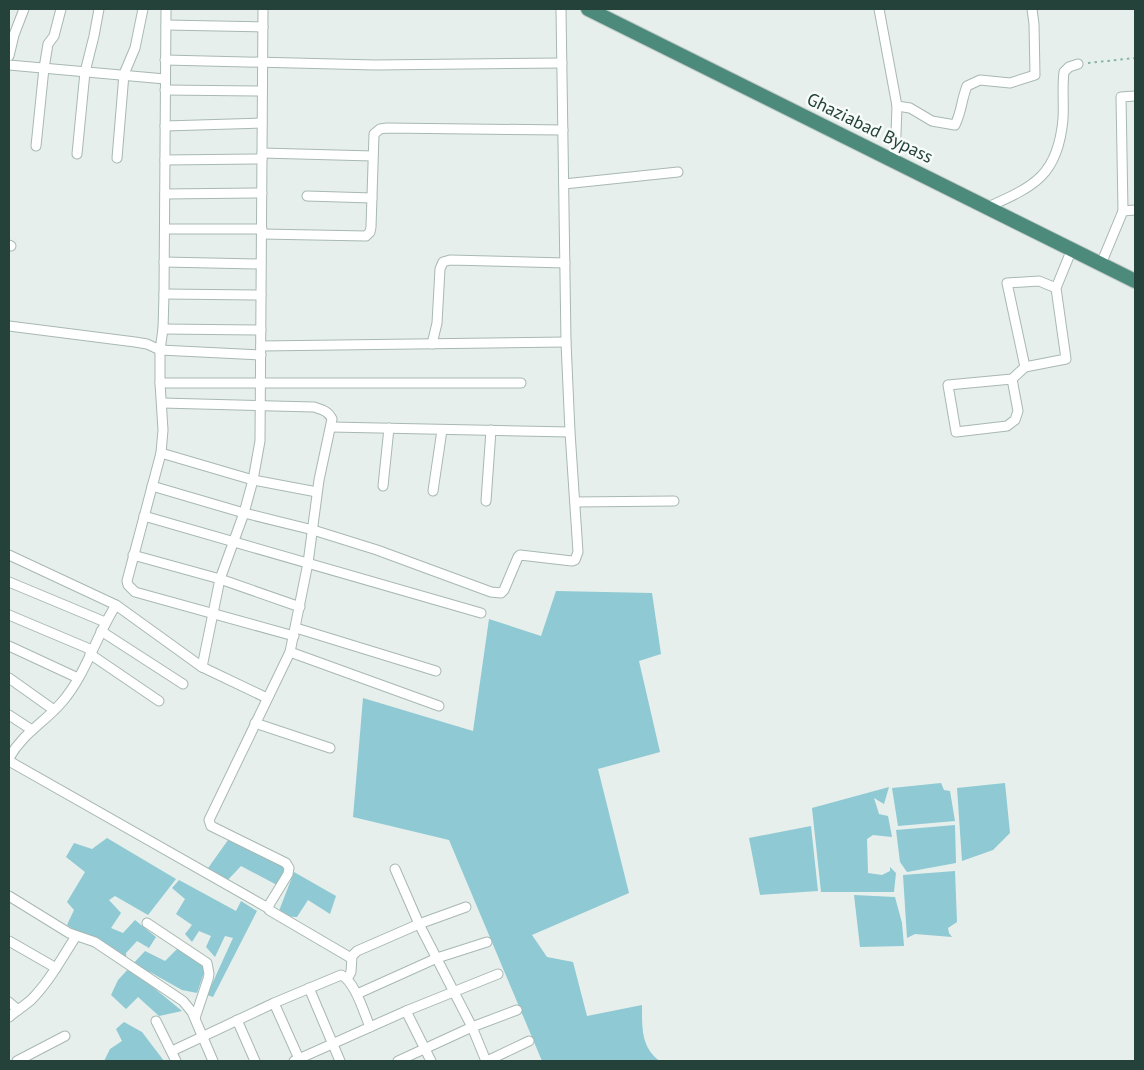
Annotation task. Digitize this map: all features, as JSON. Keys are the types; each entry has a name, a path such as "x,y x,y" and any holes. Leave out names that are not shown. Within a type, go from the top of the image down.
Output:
{"highway":[{"name":"Ghaziabad Bypass","path":"588,9 1135,280"}],"street":[{"path":"9,56 14,35 24,9"},
{"path":"36,146 48,44 54,36 61,9"},
{"path":"77,154 85,72 99,9"},
{"path":"117,158 124,74 135,48 143,9"},
{"path":"166,9 164,294 160,350 160,383 164,430 161,453 127,581 131,590 213,614 295,632 436,671"},
{"path":"202,667 220,579 244,513 253,480 260,441 263,9"},
{"path":"152,486 244,513 313,530 377,550 496,593 504,590 520,555 575,560 578,552 566,342 561,9"},
{"path":"879,9 897,106 895,161"},
{"path":"897,106 910,108 932,121 955,125 961,113 963,97 967,86 980,80 1010,82 1035,75 1032,9"},
{"path":"166,25 262,27"},
{"path":"165,60 375,65 562,63"},
{"path":"988,207 1033,185 1053,161 1058,146 1062,119 1064,72 1069,67 1078,64"},
{"path":"9,65 165,79"},
{"path":"165,90 262,91"},
{"path":"1101,264 1123,211 1121,97 1135,96"},
{"path":"165,126 262,123"},
{"path":"165,229 366,236 370,232 374,134 380,130 387,128 563,130"},
{"path":"165,160 262,156 373,156"},
{"path":"564,184 678,172"},
{"path":"165,194 262,193"},
{"path":"307,196 372,198"},
{"path":"1123,211 1135,210"},
{"path":"1012,379 1018,411 1015,420 1007,426 956,432 948,385 1012,379 1025,367 1066,360 1056,288 1072,249"},
{"path":"432,344 437,323 440,269 443,262 450,260 565,263"},
{"path":"164,262 262,264"},
{"path":"1025,367 1007,283 1039,280 1056,288"},
{"path":"164,294 261,295"},
{"path":"9,326 135,342 147,344 160,350 261,351 432,344 566,342"},
{"path":"163,329 261,330"},
{"path":"160,383 521,384"},
{"path":"162,404 314,407 325,410 332,419 317,492 308,563 290,652 209,820 211,826 286,863 289,868 288,874 268,908"},
{"path":"331,427 570,432"},
{"path":"383,486 389,428"},
{"path":"433,490 442,430"},
{"path":"486,501 491,430"},
{"path":"161,453 253,480 317,492"},
{"path":"575,502 674,501"},
{"path":"144,516 481,613"},
{"path":"133,554 220,579 300,606"},
{"path":"9,555 116,605 202,667 267,698"},
{"path":"9,582 105,622"},
{"path":"116,605 105,622 78,678 62,702 22,739 9,759 351,958"},
{"path":"9,615 91,652 159,701"},
{"path":"101,631 183,684"},
{"path":"9,646 78,678"},
{"path":"290,652 439,706"},
{"path":"9,678 54,710"},
{"path":"9,715 32,730"},
{"path":"255,723 330,748"},
{"path":"395,869 419,924 472,1027 487,1061 529,1041"},
{"path":"9,896 76,936 95,942 183,1001 195,1018 213,1061"},
{"path":"347,978 351,972 351,958 360,949 419,924 466,907"},
{"path":"147,923 207,963 210,974 195,1018"},
{"path":"9,1017 36,994 56,968 76,936"},
{"path":"9,941 56,968"},
{"path":"357,994 437,958 487,942"},
{"path":"274,1003 298,1060 406,1011 498,974"},
{"path":"172,1051 274,1003 342,975 347,978 357,994 370,1027"},
{"path":"309,988 340,1061"},
{"path":"9,1002 18,1010"},
{"path":"398,1061 472,1027 517,1010"},
{"path":"406,1011 431,1061"},
{"path":"237,1020 255,1061"},
{"path":"156,1021 176,1061"},
{"path":"16,1061 65,1036"}],"path":[{"path":"1078,64 1135,58"}],"water":[{"path":"556,591 652,593 661,654 639,661 660,752 598,769 629,893 532,935 547,957 573,962 587,1016 642,1005 643,1029 646,1043 649,1050 660,1061 542,1061 449,840 353,817 363,698 473,731 489,619 541,636"},
{"path":"941,783 944,790 950,791 955,821 898,826 892,788"},
{"path":"1005,783 1010,833 993,850 962,861 957,788"},
{"path":"889,787 884,804 874,798 879,814 888,816 892,837 873,835 867,839 868,873 882,875 890,871 890,867 896,873 894,892 821,892 812,808"},
{"path":"955,825 956,863 907,872 900,862 896,830"},
{"path":"811,826 818,891 760,895 749,838"},
{"path":"107,838 176,879 148,915 115,896 109,900 121,913 111,928 123,933 135,920 156,937 149,948 137,941 126,953 127,966 67,925 74,910 67,902 85,872 66,857 74,843 92,849"},
{"path":"228,840 288,862 277,885 241,866 224,884 206,871"},
{"path":"955,871 957,922 948,928 952,937 915,934 907,938 903,875"},
{"path":"294,872 336,896 330,914 308,900 297,917 277,916"},
{"path":"179,880 236,911 241,901 257,911 213,997 207,995 233,938 225,936 215,957 206,947 211,936 199,931 192,942 185,934 192,925 176,914 185,899 172,888"},
{"path":"854,895 895,897 902,923 904,946 860,947"},
{"path":"179,947 206,967 197,993 182,990 150,972 143,979 182,1011 159,1016 138,997 126,1009 111,995 118,980 145,951 165,961"},
{"path":"124,1022 142,1032 164,1061 104,1061 110,1049 122,1041 116,1029"}]}
